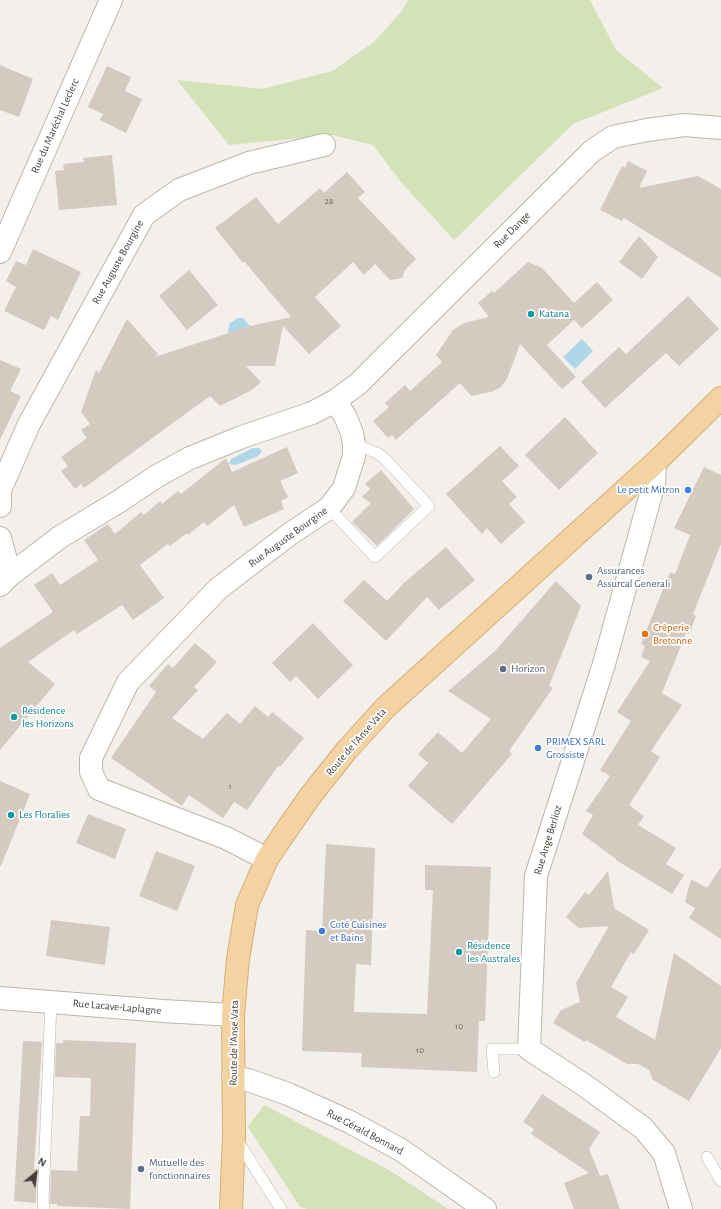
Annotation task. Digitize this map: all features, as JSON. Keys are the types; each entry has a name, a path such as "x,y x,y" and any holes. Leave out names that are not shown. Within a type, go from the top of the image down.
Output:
{"main road":[{"name":"Route de l'Anse Vata","path":"231,1209 234,1136 233,1015 238,959 247,905 267,859 311,795 346,751 385,708 655,463 721,398"}],"street":[{"name":"Rue du Maréchal Leclerc","path":"0,252 111,0"},
{"name":"Rue Dange","path":"335,401 359,382 592,150 612,137 647,130 684,125 721,128"},
{"name":"Rue Auguste Bourgine","path":"0,506 0,490 30,424 144,215 179,190 249,163 324,145"},
{"name":"Rue Auguste Bourgine","path":"267,859 226,838 99,789 92,772 91,758 128,682 219,588 290,534 329,508 344,488 354,456 354,444 352,432 345,416 335,401"},
{"path":"5,580 60,537 118,502 157,476 190,458 242,437 312,413 335,401"},
{"name":"Rue Ange Berlioz","path":"529,1049 536,876 604,664 654,483 655,463"},
{"path":"0,538 5,580"},
{"name":"Rue Lacave-Laplagne","path":"0,998 233,1015"},
{"path":"529,1049 584,1085 643,1128 664,1154 681,1209"},
{"name":"Rue Gérald Bonnard","path":"233,1077 248,1080 288,1094 350,1122 401,1150 485,1209"}],"lane":[{"path":"329,508 375,557 429,506 384,458 377,453 354,444"},
{"path":"44,1209 43,1200 51,1002"},
{"path":"494,1072 492,1049 529,1049"},
{"path":"234,1136 281,1209"},
{"path":"707,1157 721,1181"}],"green space":[{"path":"408,0 590,0 616,50 663,88 573,124 454,240 400,181 373,145 332,135 229,145 177,80 262,89 332,71 374,42 401,12"},
{"path":"264,1105 389,1170 448,1209 308,1209 300,1207 248,1127"}],"water":[{"path":"238,318 243,318 250,326 240,329 234,342 228,333 228,330 230,323"},
{"path":"582,339 593,351 575,369 563,357"},
{"path":"253,448 259,448 262,451 258,456 236,465 229,464 231,459"}],"building":[{"path":"0,65 33,79 19,117 0,110"},
{"path":"107,66 131,77 125,91 142,99 126,133 100,120 103,114 88,107"},
{"path":"112,155 117,205 59,210 55,171 64,170 63,164 84,162 83,158"},
{"path":"628,161 647,171 639,188 698,176 721,189 721,278 624,218 622,221 600,210 622,166 625,168"},
{"path":"347,172 365,192 358,198 416,259 405,270 402,278 390,280 375,264 364,275 353,262 315,297 341,326 309,354 283,326 275,366 246,366 261,382 252,390 220,406 210,396 84,488 81,484 75,489 61,471 68,466 61,457 87,438 81,430 90,424 81,412 96,370 99,373 127,319 158,354 155,357 250,326 291,317 244,261 243,263 215,228 256,197 278,224 320,188 324,193"},
{"path":"639,236 658,257 642,279 619,262"},
{"path":"33,249 81,272 58,320 51,316 44,330 4,311 16,287 6,281 16,261 26,265"},
{"path":"528,262 542,268 574,303 597,282 613,300 582,328 574,320 547,345 576,377 562,389 520,344 507,379 501,387 491,392 471,396 460,383 396,440 392,435 388,438 373,421 389,407 385,403 405,385 410,391 442,362 436,355 453,330 464,323 489,317 478,303 492,291 494,293"},
{"path":"189,270 218,305 187,330 159,296"},
{"path":"688,296 719,329 679,366 666,353 605,408 581,382 619,347 626,354"},
{"path":"0,360 21,369 10,391 21,396 0,440"},
{"path":"565,417 598,453 559,490 525,455"},
{"path":"500,446 519,466 502,481 517,497 509,504 525,522 501,544 487,528 482,534 446,494"},
{"path":"287,447 298,473 280,481 288,497 281,501 284,509 244,527 234,505 207,526 204,522 188,535 187,533 170,546 168,544 140,565 164,598 133,620 122,605 77,634 74,630 28,662 55,684 0,750 0,648 53,612 34,585 52,573 60,585 98,560 84,540 108,524 115,534 141,512 144,515 160,501 162,504 178,491 181,494 226,458 232,472"},
{"path":"704,467 721,475 721,544 693,614 696,616 689,634 686,633 662,693 682,705 651,751 660,757 629,805 644,816 638,825 676,848 666,864 684,875 672,894 616,860 582,834 593,815 586,811 610,776 600,770 631,721 617,712 650,661 641,657 645,646 641,644 670,572 675,574 690,535 674,528"},
{"path":"381,470 414,509 377,546 352,522 371,503 362,497 370,489 365,484"},
{"path":"446,547 475,580 439,610 427,597 386,641 343,601 364,580 387,601 405,582"},
{"path":"556,581 581,606 549,686 553,688 509,751 512,754 452,824 408,786 428,763 418,754 438,732 462,753 491,719 448,691 495,651"},
{"path":"313,623 353,665 318,699 296,676 290,682 272,663"},
{"path":"195,643 217,662 194,687 198,690 172,718 203,739 227,713 240,724 255,706 268,717 272,712 304,738 280,767 278,766 247,810 234,802 223,818 189,795 182,806 111,758 156,692 149,686 168,664 173,668"},
{"name":"Les Floralies","path":"0,781 30,794 1,866 0,866"},
{"path":"88,814 126,829 115,859 76,843"},
{"path":"326,844 375,848 371,965 356,964 354,1012 427,1014 433,890 425,890 425,865 491,867 485,1021 479,1021 477,1072 361,1067 362,1053 302,1051 306,930 322,931"},
{"path":"156,851 195,866 177,911 139,896"},
{"path":"721,867 721,939 689,918 695,908 685,902 691,879 707,888"},
{"path":"608,871 614,908 649,930 634,954 631,952 611,987 628,997 616,1017 655,1040 674,953 721,986 721,1048 689,1101 653,1080 649,1070 638,1064 627,1064 553,1023 561,1010 580,1002 576,983 609,926 579,928 566,917 585,892 589,895"},
{"path":"51,920 110,927 105,965 46,956"},
{"path":"63,1040 136,1043 130,1209 57,1206 57,1204 50,1204 51,1170 77,1171 80,1116 90,1116 91,1078 55,1077 56,1043 63,1043"},
{"path":"23,1041 42,1042 34,1169 37,1169 36,1203 14,1201"},
{"path":"542,1094 600,1132 589,1149 600,1176 608,1174 620,1209 574,1209 564,1183 589,1173 531,1134 534,1129 523,1122"}],"place":[{"name":"Katana","path":"531,314"},
{"name":"Le petit Mitron","path":"688,490"},
{"name":"Assurances Assurcal Generali","path":"589,577"},
{"name":"Crêperie Bretonne","path":"645,634"},
{"name":"Horizon","path":"503,669"},
{"name":"Résidence les Horizons","path":"14,717"},
{"name":"PRIMEX SARL Grossiste","path":"538,748"},
{"name":"Les Floralies","path":"11,815"},
{"name":"Coté Cuisines et Bains","path":"322,931"},
{"name":"Résidence les Australes","path":"459,952"},
{"name":"Mutuelle des fonctionnaires","path":"141,1169"}]}
